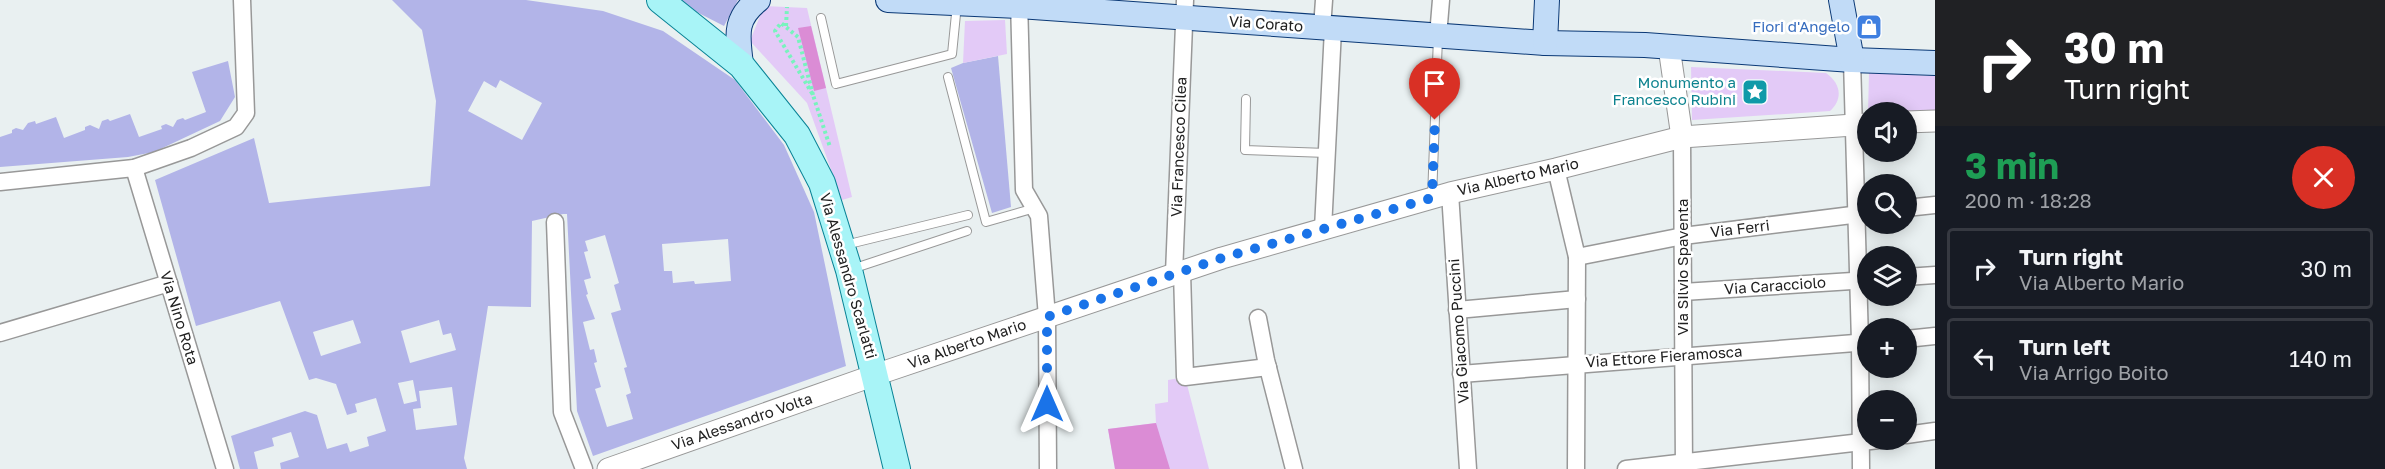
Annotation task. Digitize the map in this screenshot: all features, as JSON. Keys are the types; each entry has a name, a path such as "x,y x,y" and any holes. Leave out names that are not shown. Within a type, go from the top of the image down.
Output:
{"main road":[{"name":"Via Alessandro Scarlatti","path":"660,0 741,65 797,135 822,183 849,270 897,469"},
{"path":"741,65 738,29 743,14 758,0"},
{"name":"Via Corato","path":"888,0 1184,9 1327,29 1545,44 1645,45 1852,60 1935,63"},
{"path":"1545,44 1547,0"},
{"path":"1841,0 1852,60"}],"street":[{"path":"0,182 134,168 191,148 236,127 246,113 242,0"},
{"path":"1323,229 1327,153 1327,29 1324,0"},
{"path":"1438,36 1441,0"},
{"path":"1019,3 1024,190 1039,216 1047,317 1048,469"},
{"name":"Via Francesco Cilea","path":"1184,9 1178,273 1185,377 1268,367"},
{"path":"1670,47 1682,137"},
{"path":"1852,60 1858,102"},
{"path":"1917,122 1935,121"},
{"name":"Via Alberto Mario","path":"875,375 1178,273 1441,196 1682,137 1857,125"},
{"name":"Via Silvio Spaventa","path":"1682,137 1684,466"},
{"path":"1857,140 1857,156"},
{"name":"Via Nino Rota","path":"134,168 225,469"},
{"path":"1556,169 1577,257 1576,469"},
{"name":"Via Giacomo Puccini","path":"1441,196 1457,310 1468,469"},
{"path":"1917,207 1935,205"},
{"name":"Via Ferri","path":"1577,257 1683,236 1857,214"},
{"path":"555,222 562,412 584,469"},
{"path":"1917,276 1935,275"},
{"name":"Via Caracciolo","path":"1683,292 1857,280"},
{"path":"0,333 169,283"},
{"path":"1457,310 1577,299"},
{"path":"1258,318 1294,469"},
{"path":"1917,338 1935,336"},
{"name":"Via Ettore Fieramosca","path":"1461,374 1576,363 1857,343"},
{"name":"Via Alessandro Volta","path":"608,469 875,375"},
{"path":"1917,433 1935,431"},
{"path":"1626,469 1684,466 1857,443"},
{"path":"1861,450 1861,469"}],"lane":[{"path":"822,18 836,84 952,54 957,3"},
{"path":"1438,36 1441,196"},
{"path":"948,77 986,222 1035,208"},
{"path":"1246,99 1245,150 1327,153"},
{"path":"842,246 968,214"},
{"path":"849,270 967,231"}],"path":[{"path":"786,27 787,7"},
{"path":"813,95 775,31 781,23 798,37 813,95 834,157"}],"shaded area":[{"path":"392,0 526,0 603,11 663,31 735,80 784,145 814,212 846,366 593,456 577,411 567,214 563,214 532,221 531,307 488,306 464,458 467,469 281,469 280,463 299,457 291,432 272,438 274,446 254,452 258,469 240,469 231,436 305,411 317,415 327,449 347,443 350,452 369,446 367,437 386,431 376,398 355,404 357,412 347,415 336,384 316,378 309,380 280,301 196,326 155,180 254,138 269,203 430,186 436,101 422,30","holes":["500,80 542,103 522,140 468,111 484,81 496,88","605,235 619,283 614,285 621,310 611,313 627,367 624,368 631,393 626,395 633,419 607,427 595,389 601,387 594,363 597,362 594,349 590,350 583,322 595,319 586,295 588,294 584,280 591,278 584,252 588,251 585,241","728,239 731,281 673,283 672,271 664,271 662,244","353,320 361,343 321,356 313,332","439,320 443,335 451,333 456,350 410,363 401,331","413,380 417,401 404,404 398,383","452,387 457,425 416,430 413,409 421,408 419,391"]},
{"path":"682,0 738,0 724,26 681,4"},
{"path":"764,6 807,8 852,197 842,200 807,103 750,41"},
{"path":"1005,20 1007,54 963,63 965,21"},
{"path":"811,26 826,88 814,91 798,28"},
{"path":"998,56 1011,207 992,213 951,68 963,63"},
{"path":"228,61 235,97 220,121 154,152 128,157 0,167 0,137 12,133 12,130 16,128 23,130 28,123 35,121 36,124 56,117 64,138 85,130 85,127 90,125 99,129 102,121 108,119 110,121 130,114 139,137 162,129 161,126 166,124 173,127 177,120 183,118 185,120 206,112 192,72"},
{"path":"1691,67 1826,73 1837,86 1839,96 1830,111 1692,120"},
{"path":"1869,73 1935,76 1935,111 1917,111 1917,102 1868,102"},
{"path":"1185,377 1209,469 1115,469 1108,429 1156,423 1155,404 1168,402 1168,380"},
{"path":"1156,423 1170,469 1115,469 1108,429"}],"place":[{"name":"Fiori d'Angelo","path":"1869,27"},
{"name":"Monumento a Francesco Rubini","path":"1755,92"}],"route":[{"path":"1047,404 1047,317 1222,258 1432,198 1435,120"}]}
